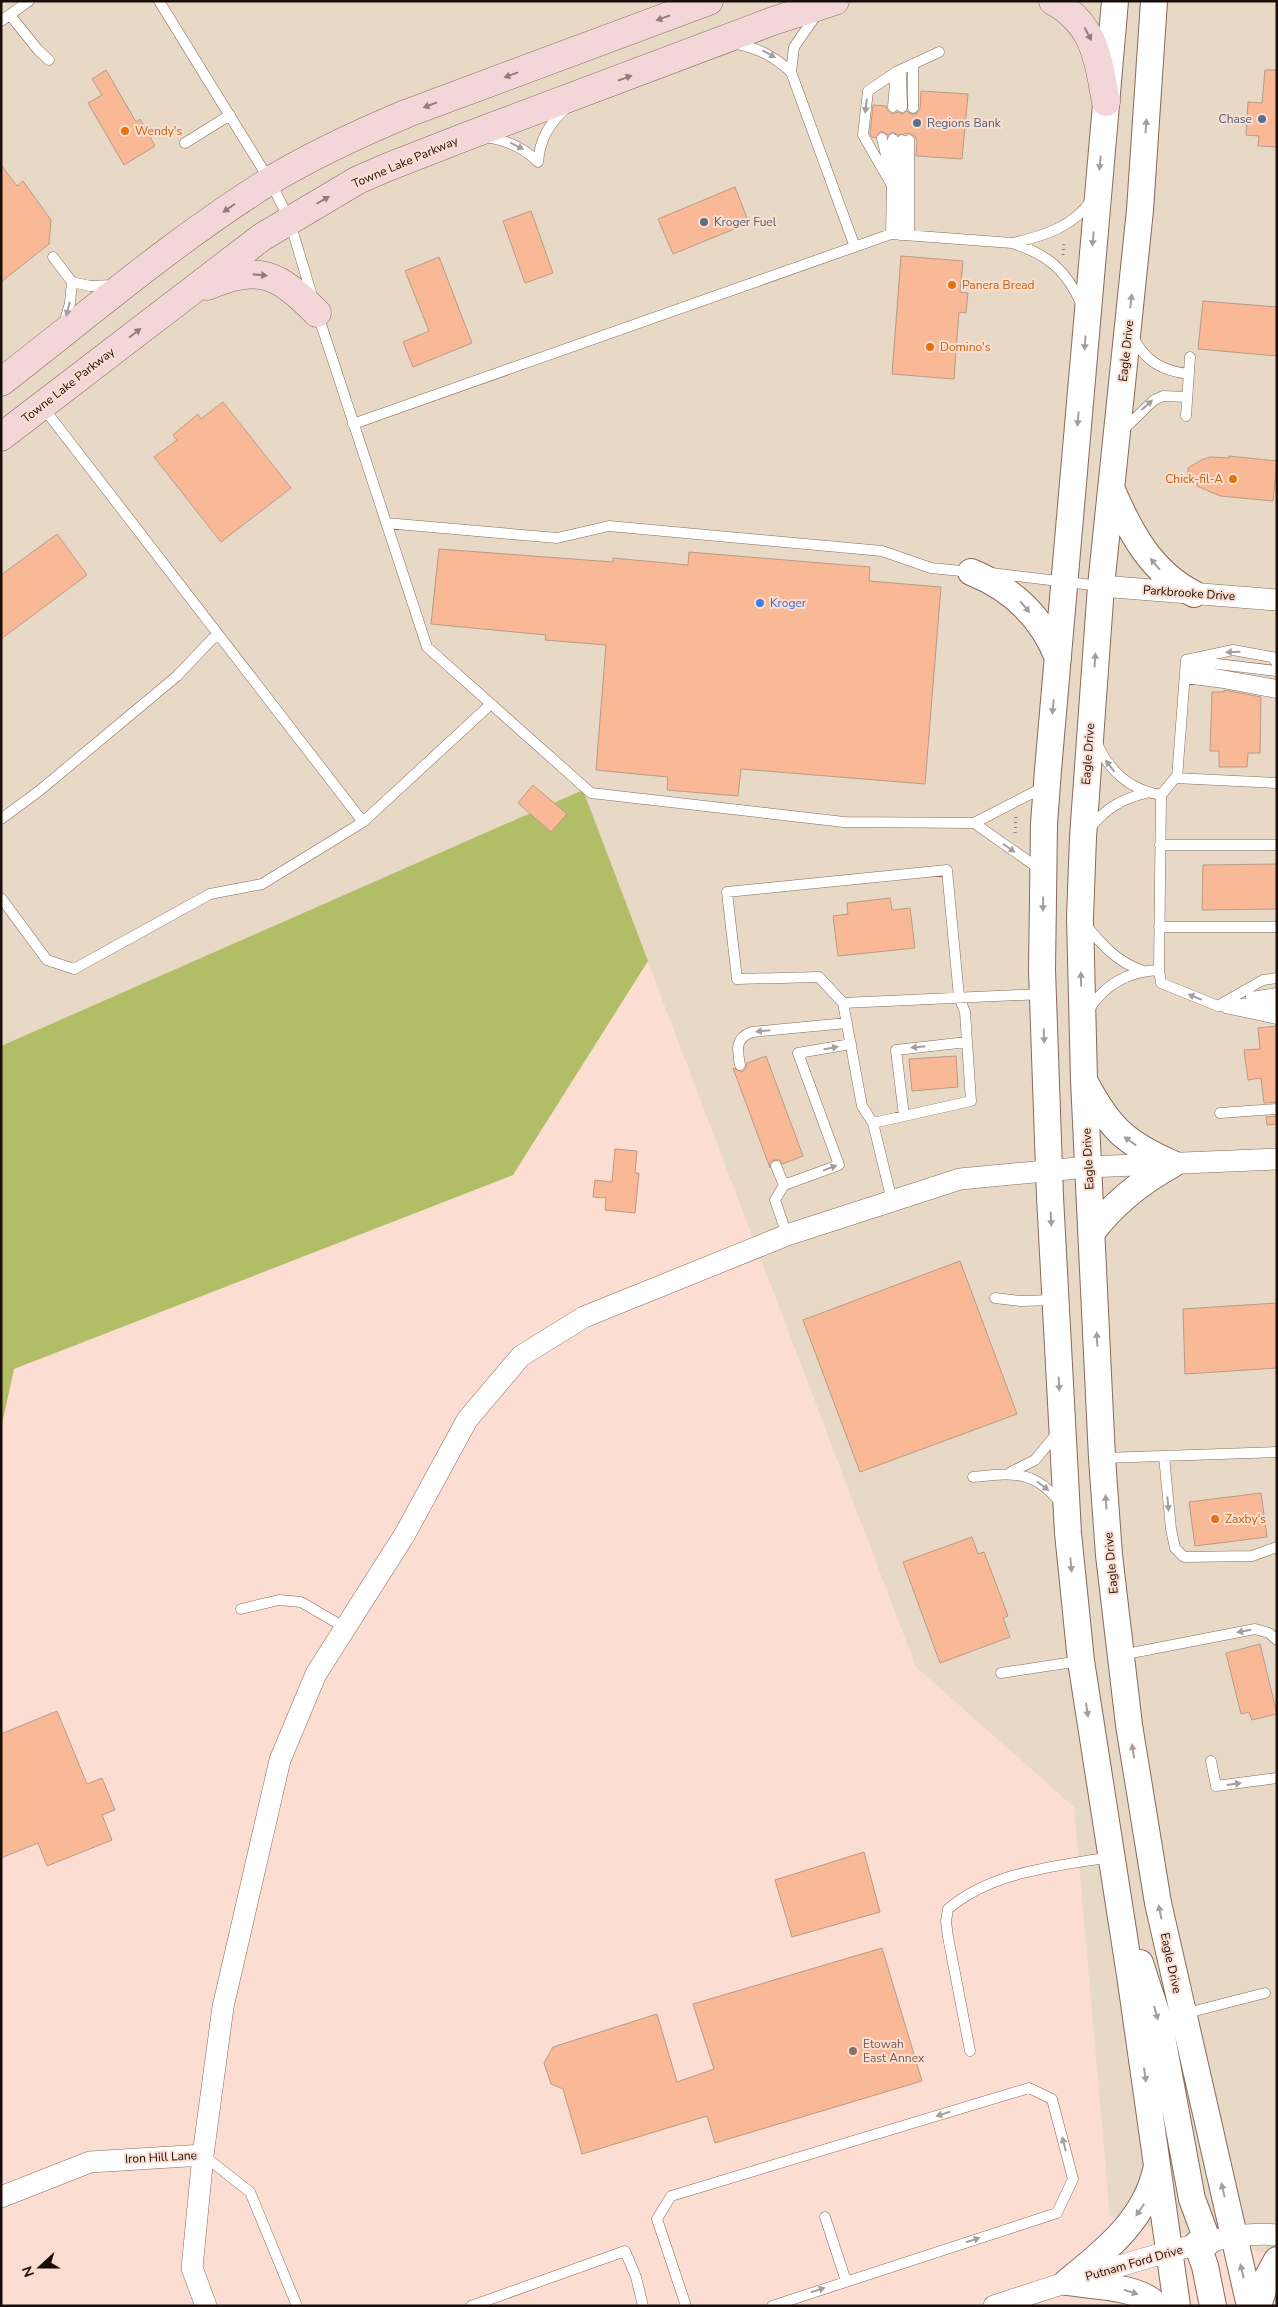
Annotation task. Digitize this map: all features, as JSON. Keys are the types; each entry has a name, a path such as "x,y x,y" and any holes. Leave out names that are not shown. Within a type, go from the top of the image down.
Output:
{"main road":[{"path":"7,375 57,339 198,230 270,181 358,134 408,113 709,1"},
{"path":"1053,1 1074,15 1085,27 1096,55 1106,102"},
{"name":"Towne Lake Parkway","path":"1,437 262,236 344,188 388,166 722,42 773,21 831,3"},
{"path":"181,298 222,280 243,274 264,274 294,289 317,313"}],"street":[{"path":"1115,1 1047,786 1043,872 1043,994 1054,1300 1067,1516 1081,1661 1158,2165 1177,2306"},
{"name":"Eagle Drive","path":"1154,1 1140,210 1101,586 1090,726 1080,918 1084,1080 1102,1458 1120,1655 1143,1818 1158,1903 1250,2306"},
{"path":"1112,489 1126,521 1146,554 1168,578 1194,594"},
{"path":"971,572 990,579 1018,599 1045,633 1058,658"},
{"name":"Parkbrooke Drive","path":"1101,586 1277,600"},
{"path":"1084,1080 1107,1120 1125,1138 1139,1148 1173,1164"},
{"path":"203,2155 223,2006 280,1760 316,1674 344,1627 405,1534 467,1420 521,1356 584,1317 787,1235 960,1179 1088,1167 1277,1159"},
{"path":"1092,1232 1132,1190 1151,1176 1173,1164"},
{"path":"1121,1919 1141,1966 1156,2013 1192,2199 1203,2243 1205,2266 1213,2306"},
{"name":"Iron Hill Lane","path":"1,2197 90,2162 203,2155 192,2268 206,2306"},
{"path":"1067,2282 1125,2231 1150,2192 1158,2165"},
{"name":"Putnam Ford Drive","path":"994,2306 1067,2282 1203,2243 1234,2237 1277,2235"},
{"path":"1258,2306 1266,2278 1277,2260"},
{"path":"1067,2282 1119,2289 1138,2295 1157,2306"}],"lane":[{"path":"29,1 6,18 49,60"},
{"path":"160,1 270,181 289,219 317,313 427,647 591,793 844,822 974,824 1047,786"},
{"path":"791,72 794,47 811,21 831,3"},
{"path":"722,42 760,49 778,59 791,72 855,247"},
{"path":"893,187 863,135 868,91 899,71 939,52"},
{"path":"913,64 913,108"},
{"path":"899,71 894,106 899,71"},
{"path":"470,135 505,141 529,152 538,162 539,148 544,134 579,95"},
{"path":"185,143 230,116"},
{"path":"897,139 900,235 893,187 897,139"},
{"path":"353,424 855,247 900,235 1012,243 1036,238 1067,224 1087,207 1098,190"},
{"path":"1012,243 1041,255 1062,271 1074,287 1087,315"},
{"path":"53,257 72,282 90,286 127,284"},
{"path":"57,339 65,321 72,282"},
{"path":"1129,328 1139,348 1154,364 1172,372 1189,374"},
{"path":"1186,416 1190,357"},
{"path":"1118,436 1154,400 1164,396 1187,397"},
{"path":"41,406 363,822"},
{"path":"386,523 557,538 609,526 882,551 931,568 1101,586"},
{"path":"1,819 39,791 177,676 217,634"},
{"path":"1186,669 1233,650 1272,657 1277,663"},
{"path":"1186,669 1277,671"},
{"path":"1186,669 1277,685"},
{"path":"1186,669 1224,682 1277,693"},
{"path":"1186,669 1177,778 1161,795 1159,927 1159,970 1161,983 1218,1006 1277,1019"},
{"path":"1,898 47,960 74,969 210,894 262,884 363,822 491,704"},
{"path":"1090,726 1100,751 1111,768 1130,784 1146,793 1161,795"},
{"path":"1177,778 1277,783"},
{"path":"1083,837 1107,810 1119,802 1146,793"},
{"path":"974,824 1043,872"},
{"path":"1160,845 1277,844"},
{"path":"873,1123 971,1102 965,1012 959,997 947,870 726,892 737,979 819,977 843,1003 862,1106 873,1123 892,1201"},
{"path":"1080,918 1101,944 1116,958 1129,966 1143,971"},
{"path":"1159,927 1277,927"},
{"path":"1082,1021 1098,996 1109,986 1124,977 1143,971 1159,970"},
{"path":"1218,1006 1263,980 1277,978"},
{"path":"1218,1006 1277,993"},
{"path":"843,1003 1043,994"},
{"path":"1218,1006 1277,1001"},
{"path":"1218,1006 1277,1011"},
{"path":"740,1065 738,1054 739,1042 743,1035 752,1032 847,1023"},
{"path":"904,1116 896,1050 967,1042"},
{"path":"787,1235 775,1200 784,1186 839,1165 798,1053 851,1044"},
{"path":"1220,1113 1277,1109"},
{"path":"776,1166 784,1186"},
{"path":"996,1298 1020,1301 1054,1300"},
{"path":"1008,1473 1035,1460 1053,1440 1062,1426"},
{"path":"1102,1458 1277,1452"},
{"path":"1164,1456 1171,1529 1175,1548 1184,1557 1252,1556 1277,1547"},
{"path":"973,1477 1008,1473 1026,1476 1044,1486 1061,1504 1067,1516"},
{"path":"241,1609 279,1600 301,1602 344,1627"},
{"path":"1120,1655 1255,1629 1270,1633 1277,1640"},
{"path":"1002,1673 1081,1661"},
{"path":"1211,1761 1216,1786 1277,1778"},
{"path":"970,2051 948,1937 946,1921 948,1909 961,1898 1001,1878 1032,1870 1110,1857"},
{"path":"1182,2014 1265,1993"},
{"path":"686,2306 657,2219 670,2196 1029,2088 1052,2099 1073,2179 1057,2213 772,2306"},
{"path":"203,2155 250,2192 297,2306"},
{"path":"825,2217 846,2281"},
{"path":"471,2306 625,2251 636,2277 643,2306"}],"path":[{"path":"1062,261 1065,238"},
{"path":"1016,813 1016,833"}],"shaded area":[{"path":"1,1 1277,1 1277,2256 1110,2217 1074,1807 916,1667 583,791 1,1046"}],"green space":[{"path":"583,790 648,961 513,1175 14,1369 1,1429 1,1046"}],"building":[{"path":"106,70 136,122 140,119 155,146 124,165 88,103 102,95 92,79"},
{"name":"Chase","path":"1265,70 1277,70 1277,147 1258,146 1259,136 1246,135 1248,102 1262,103"},
{"name":"Regions Bank","path":"921,91 968,94 962,159 916,156 917,141 915,136 909,133 898,135 893,132 888,135 881,131 875,138 870,134 873,105 886,106 887,110 892,114 898,112 903,114 907,111 910,114 916,114 920,109"},
{"path":"1,165 17,186 23,181 51,220 49,244 1,282"},
{"path":"735,187 749,223 673,254 658,219"},
{"path":"531,211 553,273 525,283 503,221"},
{"path":"901,256 963,261 960,292 968,293 966,313 959,312 954,379 892,374"},
{"path":"439,257 472,343 413,367 403,342 429,331 405,271"},
{"path":"1203,301 1277,307 1277,356 1198,349"},
{"path":"223,402 291,488 221,542 154,457 177,440 173,435 198,414 201,419"},
{"name":"Chick-fil-A","path":"1229,456 1277,461 1273,501 1220,496 1197,486 1197,483 1188,477 1188,468 1203,459 1211,457 1229,458"},
{"path":"57,534 87,575 1,639 1,575"},
{"path":"439,549 613,562 613,558 688,565 689,552 870,567 869,581 941,587 925,784 741,769 738,796 667,790 668,777 596,770 606,645 545,640 546,635 431,624"},
{"path":"1224,690 1261,697 1260,753 1248,753 1247,767 1219,767 1219,751 1210,751 1212,692 1224,692"},
{"path":"533,785 567,814 551,832 518,803"},
{"path":"1277,864 1277,909 1202,910 1203,865"},
{"path":"890,898 892,910 910,908 915,948 838,956 833,916 848,914 847,903"},
{"path":"1277,1026 1277,1102 1264,1103 1261,1078 1248,1080 1244,1050 1260,1049 1258,1028"},
{"path":"766,1056 803,1156 782,1164 780,1160 774,1160 770,1162 770,1168 733,1068 742,1072 746,1068 747,1063"},
{"path":"956,1056 958,1087 912,1091 909,1059"},
{"path":"1277,1116 1277,1124 1267,1125 1266,1117"},
{"path":"615,1149 637,1151 635,1173 639,1173 635,1213 605,1210 606,1198 593,1197 595,1180 612,1182"},
{"path":"960,1261 1017,1414 860,1472 803,1320"},
{"path":"1277,1303 1277,1368 1185,1374 1183,1309"},
{"path":"1261,1493 1267,1537 1195,1546 1189,1502"},
{"path":"972,1537 978,1554 984,1552 1008,1616 1003,1618 1010,1637 940,1663 903,1562"},
{"path":"1260,1644 1277,1714 1252,1720 1249,1712 1241,1714 1226,1653"},
{"path":"57,1711 87,1784 102,1778 115,1810 102,1815 112,1840 47,1866 38,1843 1,1858 1,1734"},
{"path":"864,1852 880,1912 792,1937 775,1880"},
{"path":"882,1948 922,2081 715,2143 707,2116 582,2154 563,2089 551,2084 544,2063 553,2047 657,2014 677,2082 714,2069 693,2004"}],"place":[{"name":"Chase","path":"1262,119"},
{"name":"Regions Bank","path":"917,123"},
{"name":"Wendy's","path":"125,131"},
{"name":"Kroger Fuel","path":"704,222"},
{"name":"Panera Bread","path":"952,285"},
{"name":"Domino's","path":"930,347"},
{"name":"Chick-fil-A","path":"1233,479"},
{"name":"Kroger","path":"760,603"},
{"name":"Zaxby's","path":"1215,1519"},
{"name":"Etowah East Annex","path":"853,2051"}]}
